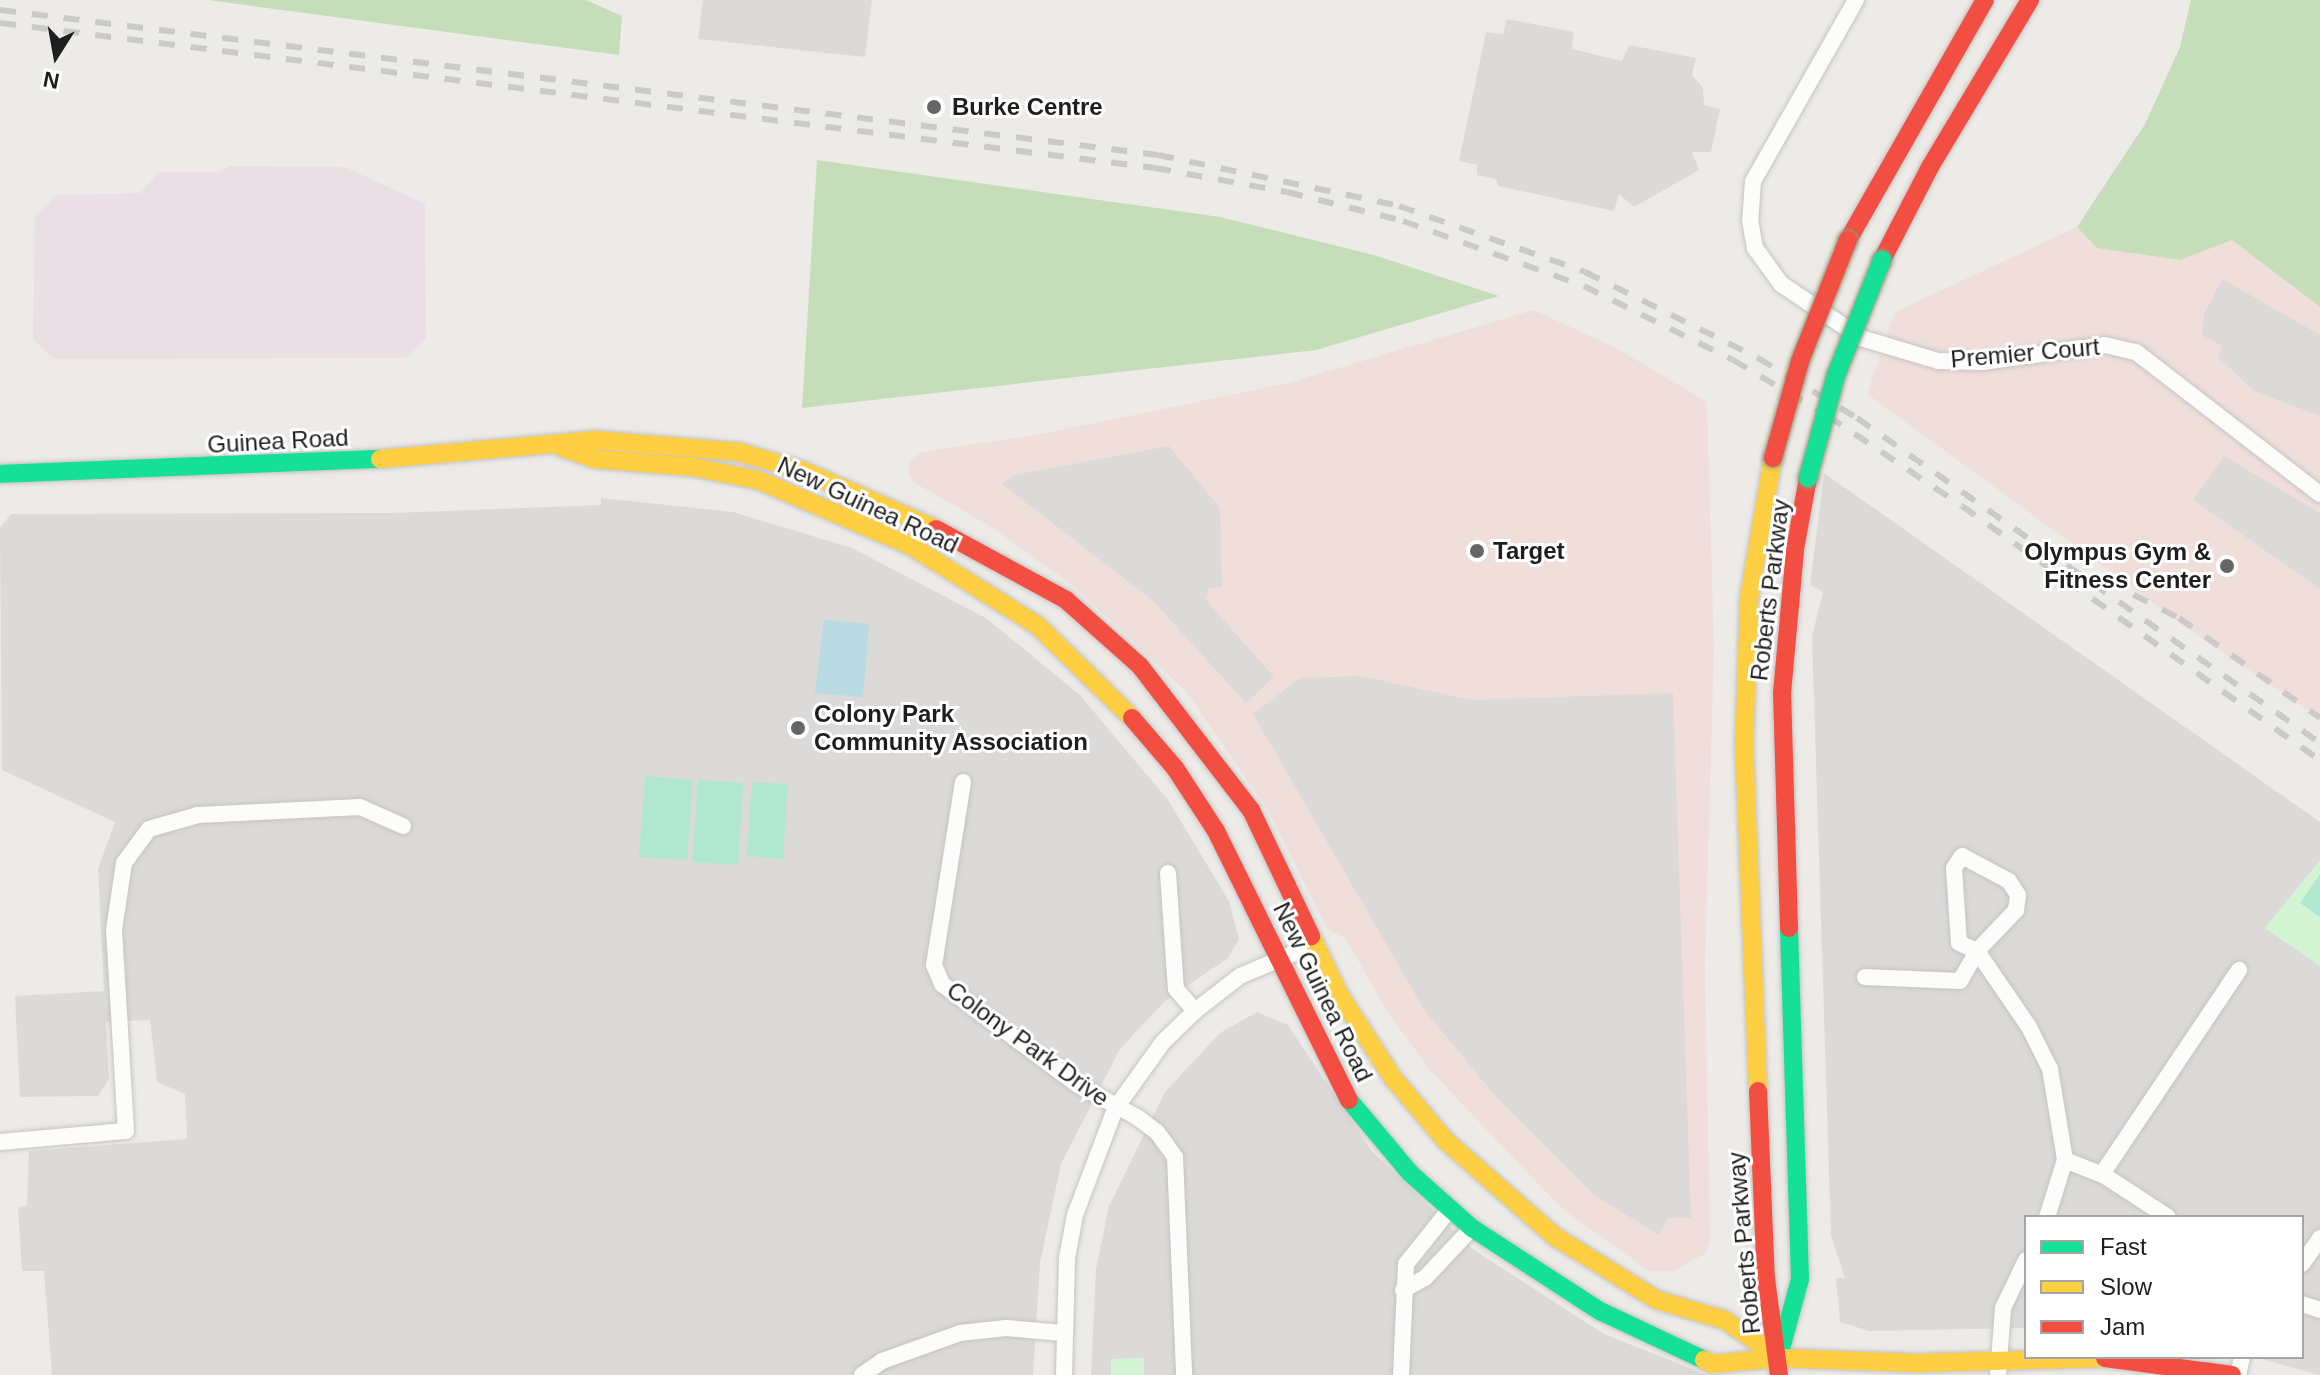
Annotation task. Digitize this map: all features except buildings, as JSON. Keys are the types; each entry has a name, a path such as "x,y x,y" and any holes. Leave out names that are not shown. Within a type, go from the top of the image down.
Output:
{"main road":[{"name":"Roberts Parkway","path":"1779,1367 1766,1279 1744,749 1749,598 1773,458 1800,361 1848,240 1985,0"},
{"name":"Roberts Parkway","path":"1779,1367 1800,1279 1782,693 1795,549 1808,478 1836,375 1882,260 1930,167 2030,0"},
{"name":"New Guinea Road","path":"558,447 596,440 695,444 771,460 861,493 975,546 1066,600 1140,666 1209,749 1251,810 1313,945 1393,1078 1495,1189 1554,1236 1657,1300 1725,1320 1779,1367"},
{"name":"New Guinea Road","path":"558,447 595,459 693,467 758,480 911,546 1038,626 1109,691 1175,768 1216,831 1281,957 1302,1012 1351,1104 1410,1173 1472,1228 1600,1311 1713,1364 1998,1368 2094,1359"},
{"name":"Guinea Road","path":"0,474 307,465 558,447"},
{"name":"New Guinea Road","path":"2113,1359 2235,1375"}],"street":[{"name":"Premier Court","path":"1856,0 1753,181 1750,220 1755,248 1781,284 1861,338 1938,361 1983,362 2090,346 2126,348 2157,366 2320,494"},
{"name":"Colony Park Drive","path":"963,782 934,965 942,984 1115,1109 1157,1132 1175,1157 1184,1375"},
{"path":"0,1142 126,1131 114,930 124,863 149,829 198,815 360,807 403,826"},
{"path":"1865,977 1960,981 1977,951 2016,910 2018,895 2009,881 1962,856 1954,868 1959,943 1977,951 2029,1027 2050,1069 2065,1160 2048,1215"},
{"path":"1168,873 1176,989 1195,1011"},
{"path":"1064,1375 1063,1333 1075,1215 1115,1109 1163,1042 1195,1011 1240,976 1313,945"},
{"path":"2102,1174 2239,970"},
{"path":"2065,1160 2102,1174 2165,1215"},
{"path":"1401,1375 1406,1264 1450,1209"},
{"path":"1403,1290 1425,1278 1472,1228"},
{"path":"2304,1261 2320,1238"},
{"path":"1998,1368 2003,1308 2024,1264"},
{"path":"862,1375 892,1357 960,1333 1006,1328 1063,1333"}],"shaded area":[{"path":"703,0 872,0 865,57 698,39"},
{"path":"1507,19 1574,32 1572,49 1622,61 1629,45 1696,58 1692,75 1703,88 1704,105 1720,109 1711,152 1692,152 1699,170 1634,207 1619,194 1614,211 1498,186 1496,179 1477,175 1477,165 1459,161 1486,32 1503,34"},
{"path":"229,166 345,167 425,204 426,339 406,358 54,359 33,339 35,216 57,195 140,193 159,172 220,172"},
{"path":"2077,227 2097,248 2180,260 2232,240 2320,307 2320,718 2200,637 1867,394 1895,312"},
{"path":"2222,279 2320,335 2320,416 2254,391 2218,357 2223,346 2202,335 2204,315"},
{"path":"1534,310 1618,349 1707,402 1714,648 1705,966 1710,1240 1706,1253 1673,1271 1649,1271 1560,1207 1429,1069 1387,1011 1346,939 1327,928 1268,810 1185,690 1071,584 988,525 915,483 908,473 910,460 922,452 1047,433 1288,383"},
{"path":"1169,446 1220,508 1222,587 1209,588 1206,600 1274,677 1246,703 1152,600 1002,484 1015,475"},
{"path":"2224,456 2320,513 2320,589 2193,500"},
{"path":"1824,473 2320,822 2320,1375 2261,1359 2304,1359 2304,1215 2024,1215 2024,1328 1869,1331 1840,1322 1836,1278 1845,1278 1831,1236 1812,636 1823,592 1810,585"},
{"path":"601,498 733,512 852,548 986,618 1080,695 1168,800 1229,901 1239,939 1228,958 1164,1002 1120,1049 1061,1164 1040,1263 1033,1375 52,1375 44,1271 22,1271 18,1207 27,1206 29,1151 187,1139 185,1094 157,1082 150,1020 106,1022 109,1079 98,1096 20,1097 15,996 104,991 98,869 115,822 2,770 0,528 11,514 392,513 601,505"},
{"path":"750,542 780,562 779,570 791,581 773,742 755,746 717,738 730,582"},
{"path":"1360,676 1472,700 1673,693 1691,1218 1668,1218 1659,1235 1594,1195 1497,1098 1425,1011 1253,714 1300,678"},
{"path":"1257,1012 1288,1025 1371,1150 1474,1250 1604,1334 1707,1375 1091,1375 1096,1269 1109,1206 1165,1092 1220,1033"},
{"path":"2125,1195 2150,1215 2122,1215 2114,1209"}],"green space":[{"path":"208,0 586,0 622,16 619,55"},
{"path":"2191,0 2320,0 2320,307 2232,240 2180,260 2097,248 2077,227 2145,124 2180,47"},
{"path":"817,160 1220,217 1374,255 1499,296 1316,350 802,408"},
{"path":"645,776 693,780 687,860 639,857"},
{"path":"698,780 743,783 738,865 692,862"},
{"path":"752,782 788,784 783,859 747,856"},
{"path":"2320,860 2320,966 2265,928"},
{"path":"2320,874 2320,917 2300,903"},
{"path":"1144,1358 1144,1375 1111,1375 1111,1359"}],"water":[{"path":"824,620 869,624 863,697 815,693"}],"railway":[{"path":"0,10 1158,155 1399,206 1585,272 1758,358 1857,418 2320,743"},
{"path":"0,23 1155,168 1287,192 1403,221 1584,286 1733,360 1828,416 1962,506 2320,760"},
{"path":"2105,580 2179,618 2320,718"}],"traffic: fast":[{"path":"1808,478 1836,375 1882,260"},
{"path":"0,474 380,459"},
{"path":"1781,1349 1800,1279 1789,928"},
{"path":"1349,1100 1410,1173 1472,1228 1600,1311 1704,1360"}],"traffic: slow":[{"path":"380,459 596,440 739,452 804,471 936,529"},
{"path":"563,448 595,459 693,467 758,480 911,546 1038,626 1132,718"},
{"path":"1758,1091 1744,749 1749,598 1773,458"},
{"path":"1311,936 1339,994 1393,1078 1446,1141 1554,1236 1657,1300 1725,1320 1779,1358"},
{"path":"1704,1360 1713,1364 1779,1358 1916,1363 2067,1359"}],"traffic: jam":[{"path":"1848,240 1985,0"},
{"path":"1882,260 1930,167 2030,0"},
{"path":"1773,458 1800,361 1848,240"},
{"path":"1789,928 1782,693 1795,549 1808,478"},
{"path":"936,529 1066,600 1140,666 1251,810 1311,936"},
{"path":"1132,718 1175,768 1216,831 1349,1100"},
{"path":"1758,1091 1766,1279 1779,1375"},
{"path":"2112,1359 2232,1375"}],"place":[{"name":"Burke Centre","path":"934,107"},
{"name":"Target","path":"1477,551"},
{"name":"Olympus Gym & Fitness Center","path":"2227,566"},
{"name":"Colony Park Community Association","path":"798,728"}]}
